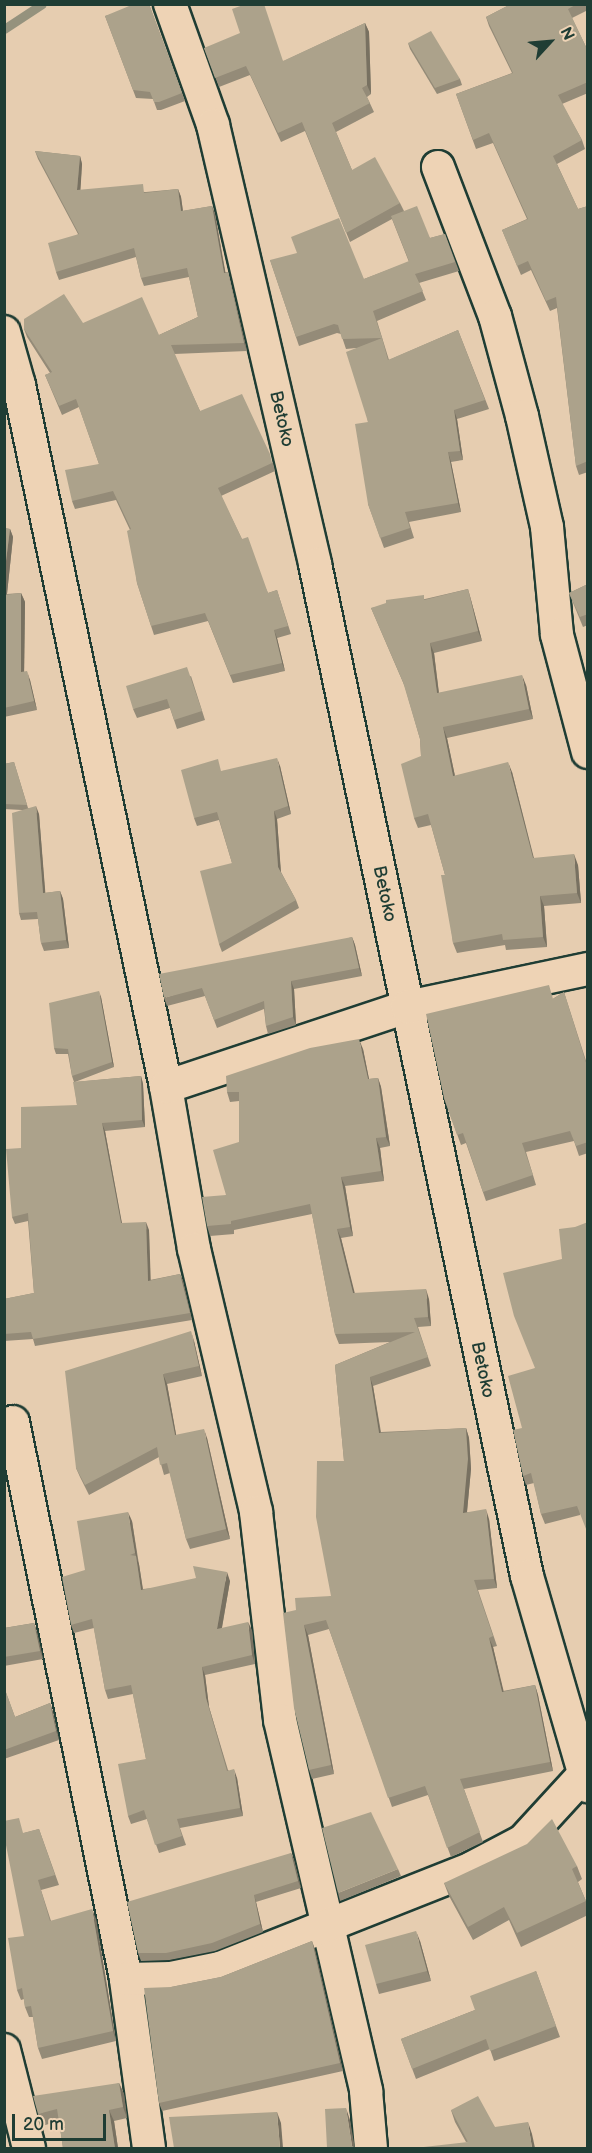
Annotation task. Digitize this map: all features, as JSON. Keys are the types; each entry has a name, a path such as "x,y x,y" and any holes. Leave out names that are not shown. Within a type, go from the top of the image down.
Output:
{"street":[{"name":"Betoko","path":"170,4 213,125 315,564 527,1576 586,1775"},
{"path":"438,167 495,316 522,416 548,527 557,635 588,752"},
{"path":"4,332 20,385 166,1087 194,1249 256,1512 280,1720 325,1926 366,2091 371,2148"},
{"path":"166,1087 407,1006 588,969"},
{"path":"13,1422 126,1979 149,2148"},
{"path":"126,1979 171,1978 220,1968 472,1868 523,1841 586,1775"},
{"path":"4,2050 29,2148"}],"building":[{"path":"134,4 149,4 182,93 159,102 154,102 150,92 133,90 105,16"},
{"path":"246,4 264,4 283,61 365,23 367,85 362,88 370,103 332,123 352,170 375,157 400,203 346,233 302,122 278,133 246,66 215,78 204,48 240,33 232,9"},
{"path":"511,4 577,4 568,9 588,51 588,82 558,95 582,140 553,156 578,209 588,206 588,461 576,466 556,297 546,301 528,261 517,266 502,230 528,219 489,133 473,140 456,94 513,73 486,17"},
{"path":"431,31 460,79 435,88 408,43"},
{"path":"35,151 80,156 77,190 143,184 144,193 178,189 181,211 212,206 224,273 228,272 244,343 171,345 200,411 242,394 270,454 272,463 218,488 242,539 248,537 268,593 277,590 288,626 274,630 282,663 230,675 205,613 151,626 137,583 127,531 131,529 113,491 72,501 65,470 99,464 76,399 59,406 45,375 52,372 24,329 24,319 64,294 83,323 142,297 159,335 198,317 187,268 141,278 134,248 56,272 48,243 79,234"},
{"path":"417,206 430,238 445,234 455,262 415,274 423,291 373,311 382,338 342,339 338,325 334,324 296,337 270,260 297,253 291,237 339,218 364,279 409,261 391,216"},
{"path":"458,330 485,400 454,410 460,451 448,452 458,503 405,512 410,528 380,538 368,504 355,424 368,422 346,352 382,338 388,360"},
{"path":"4,528 10,529 4,577"},
{"path":"588,584 588,614 580,617 569,593"},
{"path":"468,589 478,631 430,643 437,693 522,675 529,709 443,727 453,776 508,762 533,858 574,854 577,893 540,896 543,937 503,940 502,934 453,943 441,875 445,875 428,814 414,818 401,764 421,756 420,739 403,682 371,608 386,603 386,600 424,595 424,600"},
{"path":"21,593 21,672 27,671 34,701 4,708 4,595"},
{"path":"187,667 202,711 174,720 167,699 133,709 126,686"},
{"path":"277,758 288,806 274,811 278,867 296,900 219,944 200,871 232,863 217,812 194,818 181,770 218,759 221,771"},
{"path":"14,762 27,805 4,804 4,764"},
{"path":"36,806 43,893 60,891 66,940 41,943 37,912 19,913 12,813"},
{"path":"352,937 359,968 291,981 293,1017 266,1026 264,1001 214,1020 202,988 164,998 159,974"},
{"path":"549,985 553,999 564,992 588,1069 588,1142 576,1146 570,1131 522,1143 533,1175 483,1192 463,1133 457,1135 444,1098 426,1014"},
{"path":"99,991 112,1062 72,1076 68,1049 54,1048 49,1003"},
{"path":"359,1039 368,1079 378,1078 386,1137 376,1138 381,1171 341,1177 350,1227 337,1229 353,1293 426,1289 428,1317 414,1318 428,1357 370,1377 379,1433 466,1428 468,1459 463,1513 486,1509 494,1579 474,1580 493,1636 489,1638 502,1692 535,1685 550,1762 460,1779 480,1832 447,1848 425,1786 388,1798 326,1620 304,1625 331,1765 309,1770 294,1708 283,1613 296,1610 295,1598 331,1596 316,1517 317,1461 344,1461 335,1365 415,1332 335,1334 310,1204 231,1221 231,1224 207,1226 202,1197 226,1195 213,1150 239,1142 239,1092 227,1092 226,1076 310,1048"},
{"path":"141,1076 142,1120 102,1123 121,1223 146,1222 148,1281 180,1274 190,1313 33,1339 31,1332 4,1334 4,1299 34,1293 28,1213 12,1217 6,1149 21,1148 21,1107 77,1105 73,1082"},
{"path":"588,1222 588,1534 577,1506 541,1514 531,1473 523,1476 513,1430 522,1428 508,1376 535,1368 514,1316 503,1273 562,1259 559,1229 575,1227"},
{"path":"191,1331 199,1366 163,1374 175,1435 204,1429 226,1529 186,1539 167,1463 160,1465 157,1447 85,1485 76,1468 65,1371"},
{"path":"128,1512 135,1553 130,1555 136,1556 141,1590 196,1578 193,1566 227,1572 217,1629 248,1622 252,1655 202,1667 206,1698 227,1771 234,1769 240,1808 177,1819 182,1836 155,1845 144,1810 128,1816 118,1764 146,1759 131,1685 105,1690 92,1619 71,1625 62,1577 85,1570 77,1521"},
{"path":"34,1623 40,1651 4,1657 4,1628"},
{"path":"4,1687 15,1717 50,1703 56,1731 4,1750"},
{"path":"371,1812 398,1869 338,1893 322,1828"},
{"path":"19,1818 23,1833 39,1829 55,1875 38,1880 50,1921 92,1909 113,2031 38,2048 31,2006 25,2007 22,1988 17,1990 8,1938 24,1936 4,1835 4,1821"},
{"path":"552,1819 577,1866 572,1869 586,1901 517,1933 504,1907 468,1927 444,1883 527,1844"},
{"path":"291,1853 298,1881 254,1895 260,1924 212,1943 166,1953 138,1953 127,1902"},
{"path":"416,1931 427,1971 376,1984 365,1945"},
{"path":"312,1941 340,2063 159,2103 144,1988 171,1987 221,1977"},
{"path":"536,1971 556,2026 490,2051 486,2039 412,2069 401,2039 475,2010 470,1996"},
{"path":"119,2083 123,2107 109,2110 115,2148 63,2148 57,2109 38,2114 33,2096"},
{"path":"478,2096 495,2127 528,2122 532,2148 415,2148 468,2142 451,2110"},
{"path":"346,2108 352,2146 356,2148 327,2148 325,2109"},
{"path":"277,2112 280,2148 174,2148 169,2117"}],"waterway":[{"path":"4,29 42,4"}]}
